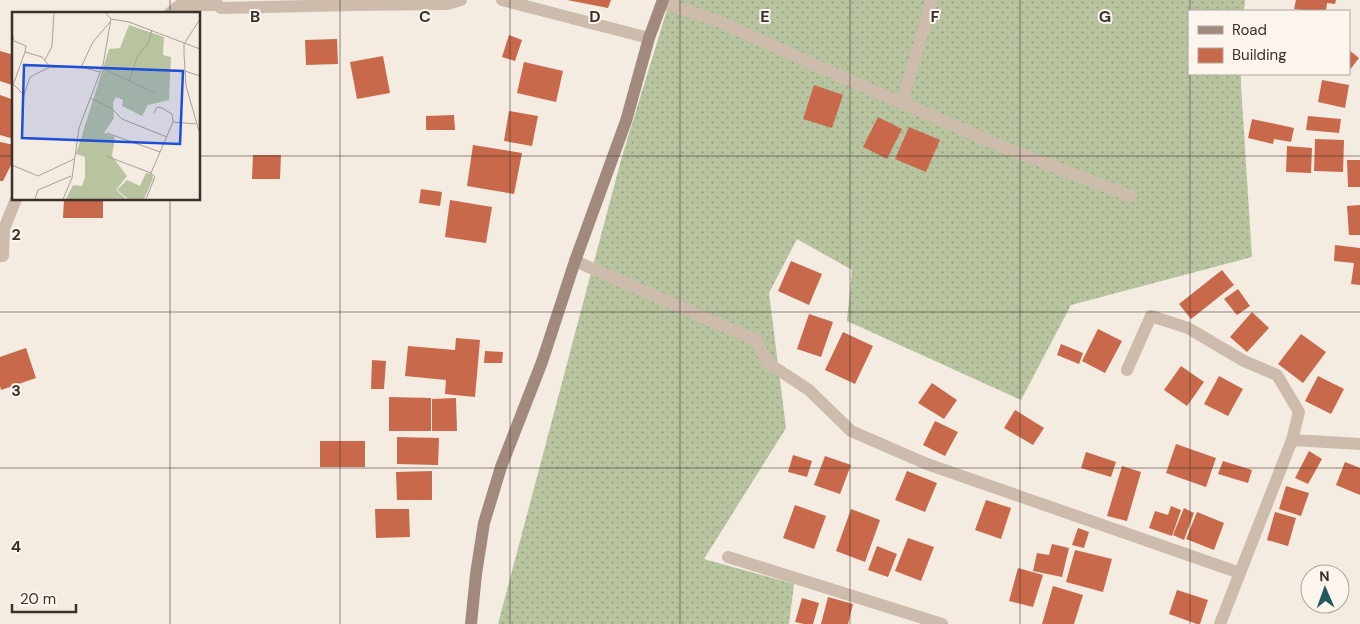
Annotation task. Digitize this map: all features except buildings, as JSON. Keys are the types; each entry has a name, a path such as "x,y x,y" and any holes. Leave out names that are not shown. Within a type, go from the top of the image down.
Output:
{"street":[{"path":"171,12 180,5 215,2 221,8 447,4 461,0"},
{"path":"502,0 648,38"},
{"path":"902,103 932,0"},
{"path":"471,624 484,523 501,467 542,362 575,261 626,121 648,38 662,1 716,20 1008,149 1131,196"},
{"path":"0,256 3,256 4,229 16,200"},
{"path":"575,261 756,340 768,363 810,390 852,431 927,464 1240,573"},
{"path":"1127,370 1152,316 1188,328 1244,361 1277,375 1299,412 1292,440 1220,624"},
{"path":"1292,440 1360,444"},
{"path":"728,557 942,624"}],"green space":[{"path":"670,0 1245,0 1244,10 1188,10 1188,75 1241,75 1252,257 1071,305 1021,400 847,321 852,270 797,239 769,293 786,428 704,559 794,584 789,624 498,624 621,160"}]}
